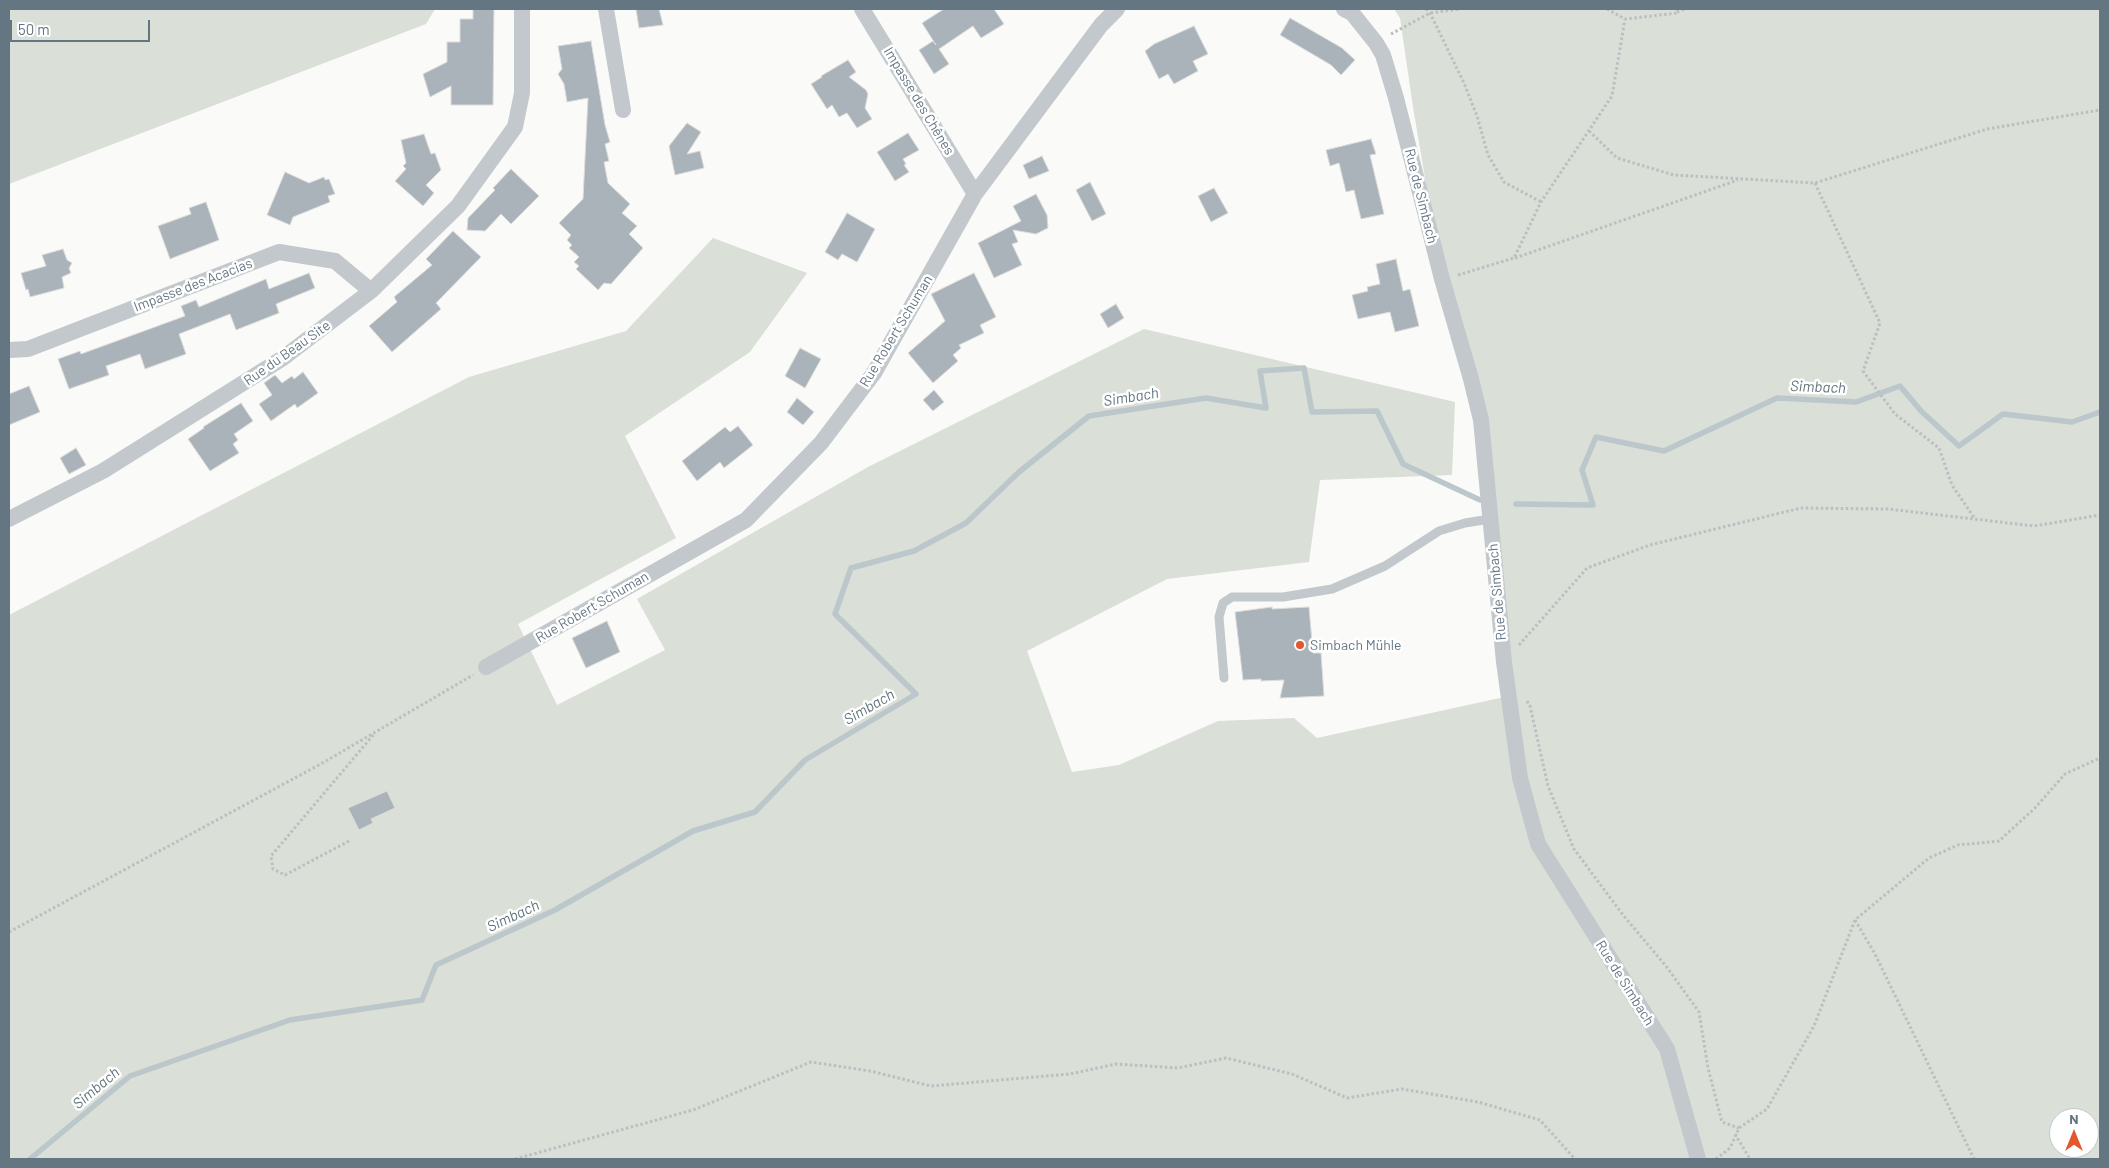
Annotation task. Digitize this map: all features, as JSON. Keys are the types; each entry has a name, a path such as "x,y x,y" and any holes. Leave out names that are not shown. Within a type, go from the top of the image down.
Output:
{"street":[{"name":"Rue du Beau Site","path":"9,519 103,471 213,404 283,358 372,291 458,206 516,127 522,93 522,9"},
{"path":"606,9 622,110"},
{"name":"Impasse des Chênes","path":"862,9 975,194"},
{"name":"Rue Robert Schuman","path":"486,667 746,520 821,443 874,373 975,194 1101,25 1116,9"},
{"name":"Rue de Simbach","path":"1344,9 1352,13 1376,42 1383,55 1481,420 1504,662 1520,778 1538,844 1667,1049 1698,1159"},
{"name":"Impasse des Acacias","path":"9,350 28,349 279,252 335,261 372,291"}],"lane":[{"path":"1224,678 1219,617 1223,603 1232,597 1283,597 1332,589 1385,566 1439,531 1465,523 1490,519"}],"path":[{"path":"1426,9 1430,13 1464,83 1492,162 1504,182 1541,202"},
{"path":"1376,42 1430,13 1460,9"},
{"path":"1607,9 1625,19 1685,9"},
{"path":"1514,258 1541,202 1612,96 1625,19"},
{"path":"1589,131 1617,158 1674,175 1815,183 1987,128 2100,110"},
{"path":"1442,279 1514,258 1739,180"},
{"path":"1815,183 1880,323 1863,371 1895,414 1939,448 1952,485 1975,519"},
{"path":"1504,662 1587,568 1650,545 1801,508 1888,509 2034,526 2100,516"},
{"path":"9,932 310,769 486,667"},
{"path":"1526,698 1530,706 1548,786 1574,849 1623,915 1666,966 1699,1012 1708,1068 1722,1122 1739,1128"},
{"path":"349,841 285,875 273,869 271,856 377,731"},
{"path":"1716,1159 1730,1148 1739,1128 1767,1109 1814,1026 1855,920 1929,858 1958,845 1999,841 2035,808 2065,774 2100,758"},
{"path":"1855,920 1876,954 1974,1159"},
{"path":"514,1159 693,1110 811,1062 870,1071 931,1086 1070,1074 1116,1064 1178,1068 1226,1058 1292,1074 1346,1098 1402,1089 1478,1102 1540,1120 1574,1159"},
{"path":"1735,1134 1750,1159"}],"shaded area":[{"path":"9,9 435,9 426,24 9,184"},
{"path":"1394,9 2100,9 2100,1159 9,1159 9,615 469,377 626,331 713,238 807,273 750,352 625,436 676,538 518,624 557,705 665,650 637,599 868,467 1144,329 1455,402 1452,475 1320,480 1309,562 1167,579 1027,651 1072,772 1119,765 1218,721 1294,718 1317,738 1509,696 1494,503 1442,279 1400,18"}],"building":[{"path":"473,9 494,9 493,105 451,105 451,86 430,97 423,74 447,62 447,42 460,42 460,19 473,19"},
{"path":"636,9 659,9 663,25 639,28"},
{"path":"944,9 994,9 1004,24 981,38 973,26 939,49 949,64 934,74 919,50 933,41 936,45 922,23"},
{"path":"1290,18 1342,48 1355,60 1341,75 1331,65 1280,35"},
{"path":"1194,26 1208,54 1193,61 1198,71 1174,84 1168,74 1159,79 1145,51 1154,44"},
{"path":"591,41 605,125 610,142 605,144 609,161 604,162 608,183 630,204 622,213 637,226 629,234 643,248 611,284 604,283 598,290 576,269 579,266 574,262 579,257 569,248 572,245 567,240 571,235 559,223 583,199 588,98 567,102 564,84 558,74 562,69 558,46"},
{"path":"848,60 856,72 849,77 866,90 868,94 865,108 872,119 857,128 847,113 839,117 832,105 827,109 811,84"},
{"path":"687,123 701,132 687,154 700,151 704,168 675,175 669,146"},
{"path":"908,133 919,150 903,159 906,164 904,165 909,172 895,181 877,152"},
{"path":"424,134 431,154 435,153 441,170 426,185 434,193 423,206 395,181 406,169 403,166 406,163 401,140"},
{"path":"1371,139 1376,154 1370,155 1384,214 1361,219 1354,190 1346,192 1339,163 1330,166 1326,150"},
{"path":"1042,156 1049,171 1029,179 1023,165"},
{"path":"511,169 539,196 511,224 501,214 485,231 467,230 468,218 495,190 493,188"},
{"path":"285,172 309,183 324,177 325,180 329,179 335,194 328,196 330,202 293,217 290,225 267,215"},
{"path":"1090,182 1106,214 1092,221 1076,190"},
{"path":"1214,188 1228,213 1211,222 1198,196"},
{"path":"1036,194 1047,215 1048,228 1036,234 1013,230 1018,242 1012,244 1022,265 994,278 978,243 1021,221 1013,206"},
{"path":"206,202 219,240 170,259 158,226 191,214 189,208"},
{"path":"847,213 875,229 857,262 842,254 838,260 825,252"},
{"path":"453,231 481,257 436,303 441,309 392,352 369,326 397,302 394,297 432,265 426,259"},
{"path":"63,249 67,260 72,263 69,268 71,273 62,277 64,288 30,297 21,273 46,266 42,255"},
{"path":"1396,259 1403,291 1410,289 1419,326 1395,332 1390,312 1358,319 1352,295 1368,291 1367,287 1380,284 1376,264"},
{"path":"309,273 315,288 276,304 279,313 236,330 230,314 179,334 186,354 145,369 140,354 106,366 109,375 69,389 58,359 80,351 81,354 185,316 181,306 196,300 199,307 266,279 269,289"},
{"path":"974,273 996,317 980,325 984,333 959,345 961,348 953,355 958,361 933,383 908,353 945,321 931,294"},
{"path":"1116,304 1124,318 1108,328 1100,314"},
{"path":"800,348 821,359 805,388 785,376"},
{"path":"303,372 318,393 297,408 295,404 271,421 259,404 272,395 264,383 275,375 282,383 292,376 294,379"},
{"path":"29,386 40,412 9,425 9,394"},
{"path":"934,390 944,402 933,411 923,400"},
{"path":"797,398 814,412 803,425 787,412"},
{"path":"241,403 253,421 234,434 238,440 233,444 239,453 210,471 188,439"},
{"path":"738,426 753,445 724,468 720,462 697,481 682,461 725,427 730,432"},
{"path":"76,448 86,465 69,474 60,458"},
{"path":"1272,607 1272,609 1309,607 1313,653 1321,653 1324,696 1280,698 1284,680 1243,680 1235,612"},
{"path":"607,621 620,652 586,668 572,638"},
{"path":"387,791 395,808 371,819 373,823 359,830 348,808"}],"waterway":[{"name":"Simbach","path":"30,1159 130,1076 290,1020 422,1000 436,965 555,910 693,831 755,812 805,760 916,694 835,614 851,568 914,551 966,523 1019,472 1089,416 1206,398 1266,408 1260,371 1304,368 1312,412 1377,411 1403,464 1480,500"},
{"name":"Simbach","path":"1516,504 1593,505 1582,470 1596,437 1664,451 1777,398 1856,402 1900,386 1921,411 1959,446 2003,414 2072,422 2100,412"}],"place":[{"name":"Simbach Mühle","path":"1300,645"}]}
